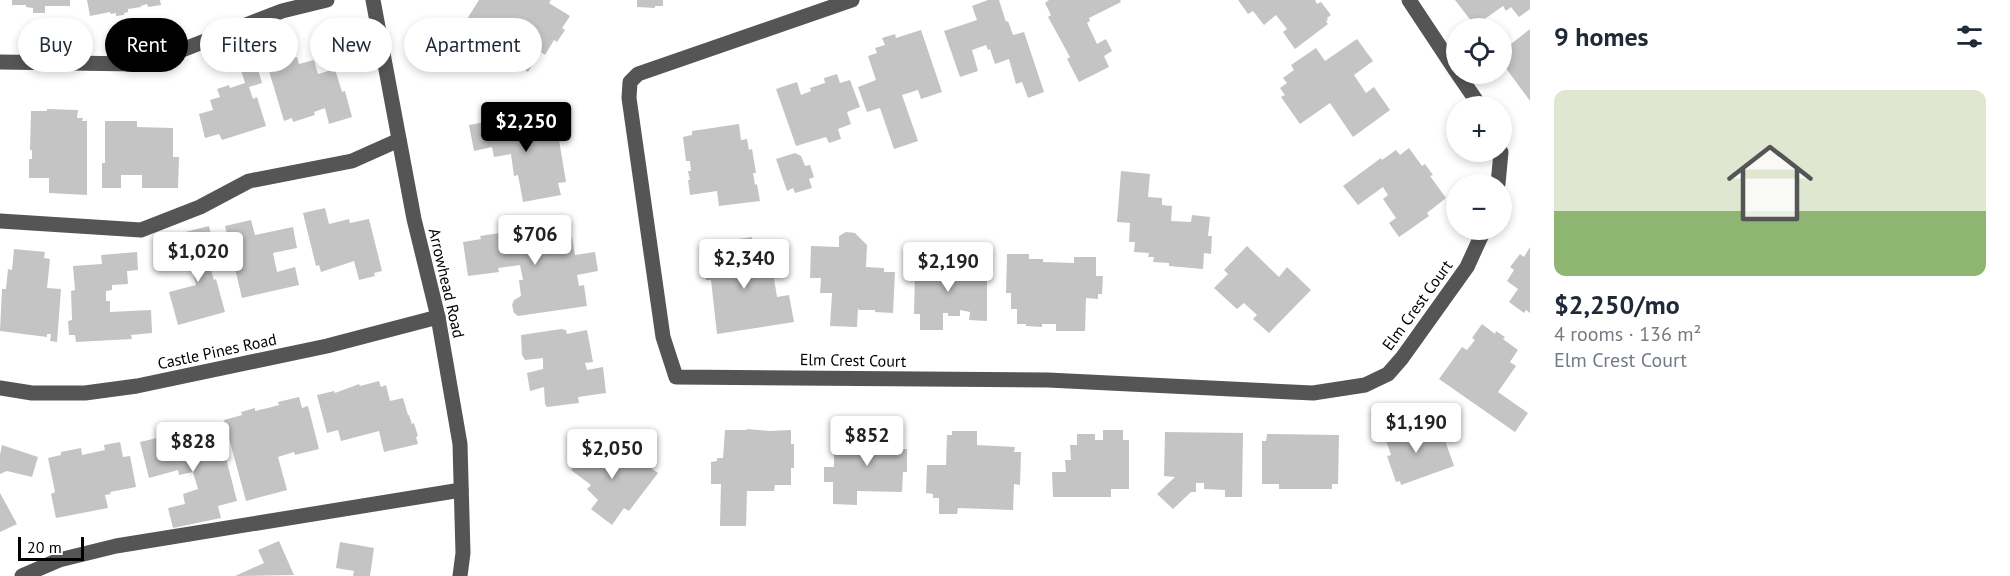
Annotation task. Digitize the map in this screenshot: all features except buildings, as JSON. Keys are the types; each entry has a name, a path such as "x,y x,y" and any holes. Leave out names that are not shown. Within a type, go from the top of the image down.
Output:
{"street":[{"path":"0,62 136,64 164,57 282,11 327,0"},
{"name":"Arrowhead Road","path":"373,0 414,219 438,317 459,444 463,553 460,576"},
{"name":"Elm Crest Court","path":"852,0 638,74 630,82 628,98 663,337 676,377 1048,380 1313,393 1365,385 1388,374 1402,358 1467,267 1479,240"},
{"path":"1409,0 1446,56"},
{"path":"0,221 141,231 200,207 249,181 352,161 399,140"},
{"name":"Castle Pines Road","path":"0,388 32,393 86,393 136,386 327,346 438,317"},
{"path":"22,576 59,560 116,546 461,490"}]}
